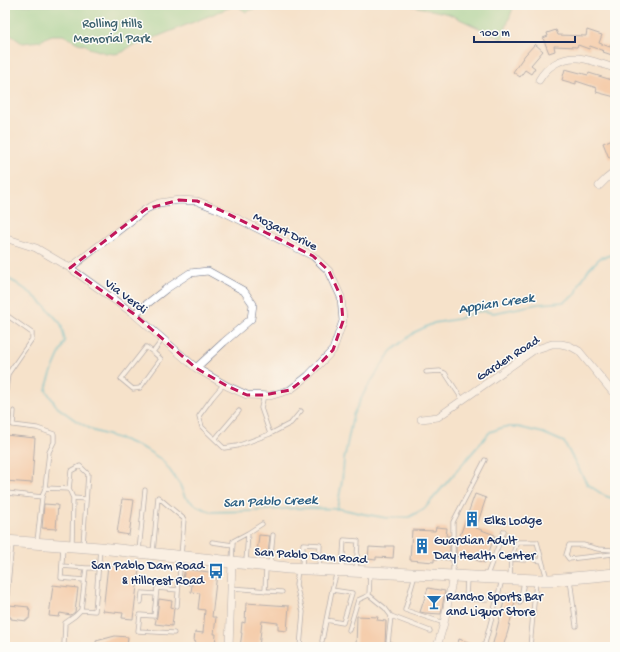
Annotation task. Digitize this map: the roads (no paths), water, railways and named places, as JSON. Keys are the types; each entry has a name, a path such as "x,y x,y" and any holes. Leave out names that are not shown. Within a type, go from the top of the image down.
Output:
{"main road":[{"name":"San Pablo Dam Road","path":"9,541 100,548 300,569 524,580 615,574"}],"street":[{"path":"539,80 543,73 554,64 569,58 584,59 615,68"},
{"path":"599,186 615,172"},
{"name":"Mozart Drive","path":"70,268 146,209 159,203 179,200 197,200 313,256 329,271 341,297 343,321 333,350 308,376 290,390 270,396 247,395 225,386"},
{"name":"Via Verdi","path":"5,238 36,248 70,268 134,314 196,368 225,386"},
{"path":"134,314 190,273 208,271 244,291 253,304 251,319 196,368"},
{"name":"Garden Road","path":"421,419 438,417 534,350 552,344 570,346 579,351 615,395"},
{"path":"229,647 232,562"},
{"path":"437,647 444,622 453,576"}],"lane":[{"path":"5,314 32,333 32,340 6,374 5,391"},
{"path":"153,352 163,339"},
{"path":"146,347 153,352 162,359 140,388 133,389 121,379 146,347"},
{"path":"426,372 442,371 445,373 463,400"},
{"path":"225,386 212,398 199,416 202,427 224,448 237,446 270,434 291,423 301,411"},
{"path":"264,395 261,408 270,434"},
{"path":"14,411 13,425 37,428 54,434 54,442 49,452 36,543"},
{"path":"215,439 239,411"},
{"path":"453,576 453,522 485,460"},
{"path":"73,546 73,498 69,489 71,471 80,466 88,474 86,499 73,546 62,566 61,578 84,580"},
{"path":"45,488 69,489"},
{"path":"139,552 145,490"},
{"path":"5,511 7,493 42,497"},
{"path":"153,554 158,497 184,519 177,606"},
{"path":"73,498 86,499"},
{"path":"232,562 233,541 262,524"},
{"path":"486,578 504,531"},
{"path":"246,564 248,533"},
{"path":"265,591 273,536"},
{"path":"322,641 332,590 340,570 344,540 358,541 356,571"},
{"path":"5,614 9,541"},
{"path":"212,542 233,545"},
{"path":"484,647 517,542 537,542 542,561 541,580 530,647"},
{"path":"300,647 303,612 296,585 300,569 303,544 320,545 319,570"},
{"path":"614,554 568,559 566,555 569,545 583,545 598,549 613,550 614,554 615,574"},
{"path":"81,610 95,611 100,548"},
{"path":"511,559 525,560"},
{"path":"535,560 542,561"},
{"path":"62,566 98,568"},
{"path":"64,645 65,623 81,610 86,568"},
{"path":"369,595 370,572"},
{"path":"415,574 405,610 444,622"},
{"path":"467,577 466,599 487,600"},
{"path":"570,578 576,626"},
{"path":"520,603 524,580"},
{"path":"174,633 138,631 140,615 154,616 157,588 178,590"},
{"path":"231,588 282,592"},
{"path":"326,620 343,624 352,593 332,590"},
{"path":"141,602 142,593 156,594"},
{"path":"369,595 385,608 391,616 430,631"},
{"path":"349,630 358,600 369,595"},
{"path":"391,616 388,645 402,647"}],"waterway":[{"name":"Appian Creek","path":"337,509 344,460 353,415 365,391 391,351 415,332 434,323 458,319 475,312 484,311 493,313 538,304 564,302 576,294 580,283 589,269 600,258 615,254"},
{"name":"San Pablo Creek","path":"5,277 32,294 61,324 65,341 52,371 46,390 57,407 94,431 124,440 145,449 162,460 180,485 185,497 197,506 211,512 299,508 341,509 387,518 409,517 424,509 490,432 504,427 518,427 543,433 564,442 587,484 605,496 615,499"}],"place":[{"name":"Elks Lodge","path":"472,519"},
{"name":"Guardian Adult Day Health Center","path":"422,546"},
{"name":"San Pablo Dam Road & Hillcrest Road","path":"216,571"},
{"name":"Rancho Sports Bar and Liquor Store","path":"434,602"}],"park label":[{"name":"Rolling Hills Memorial Park","path":"112,30"}]}
